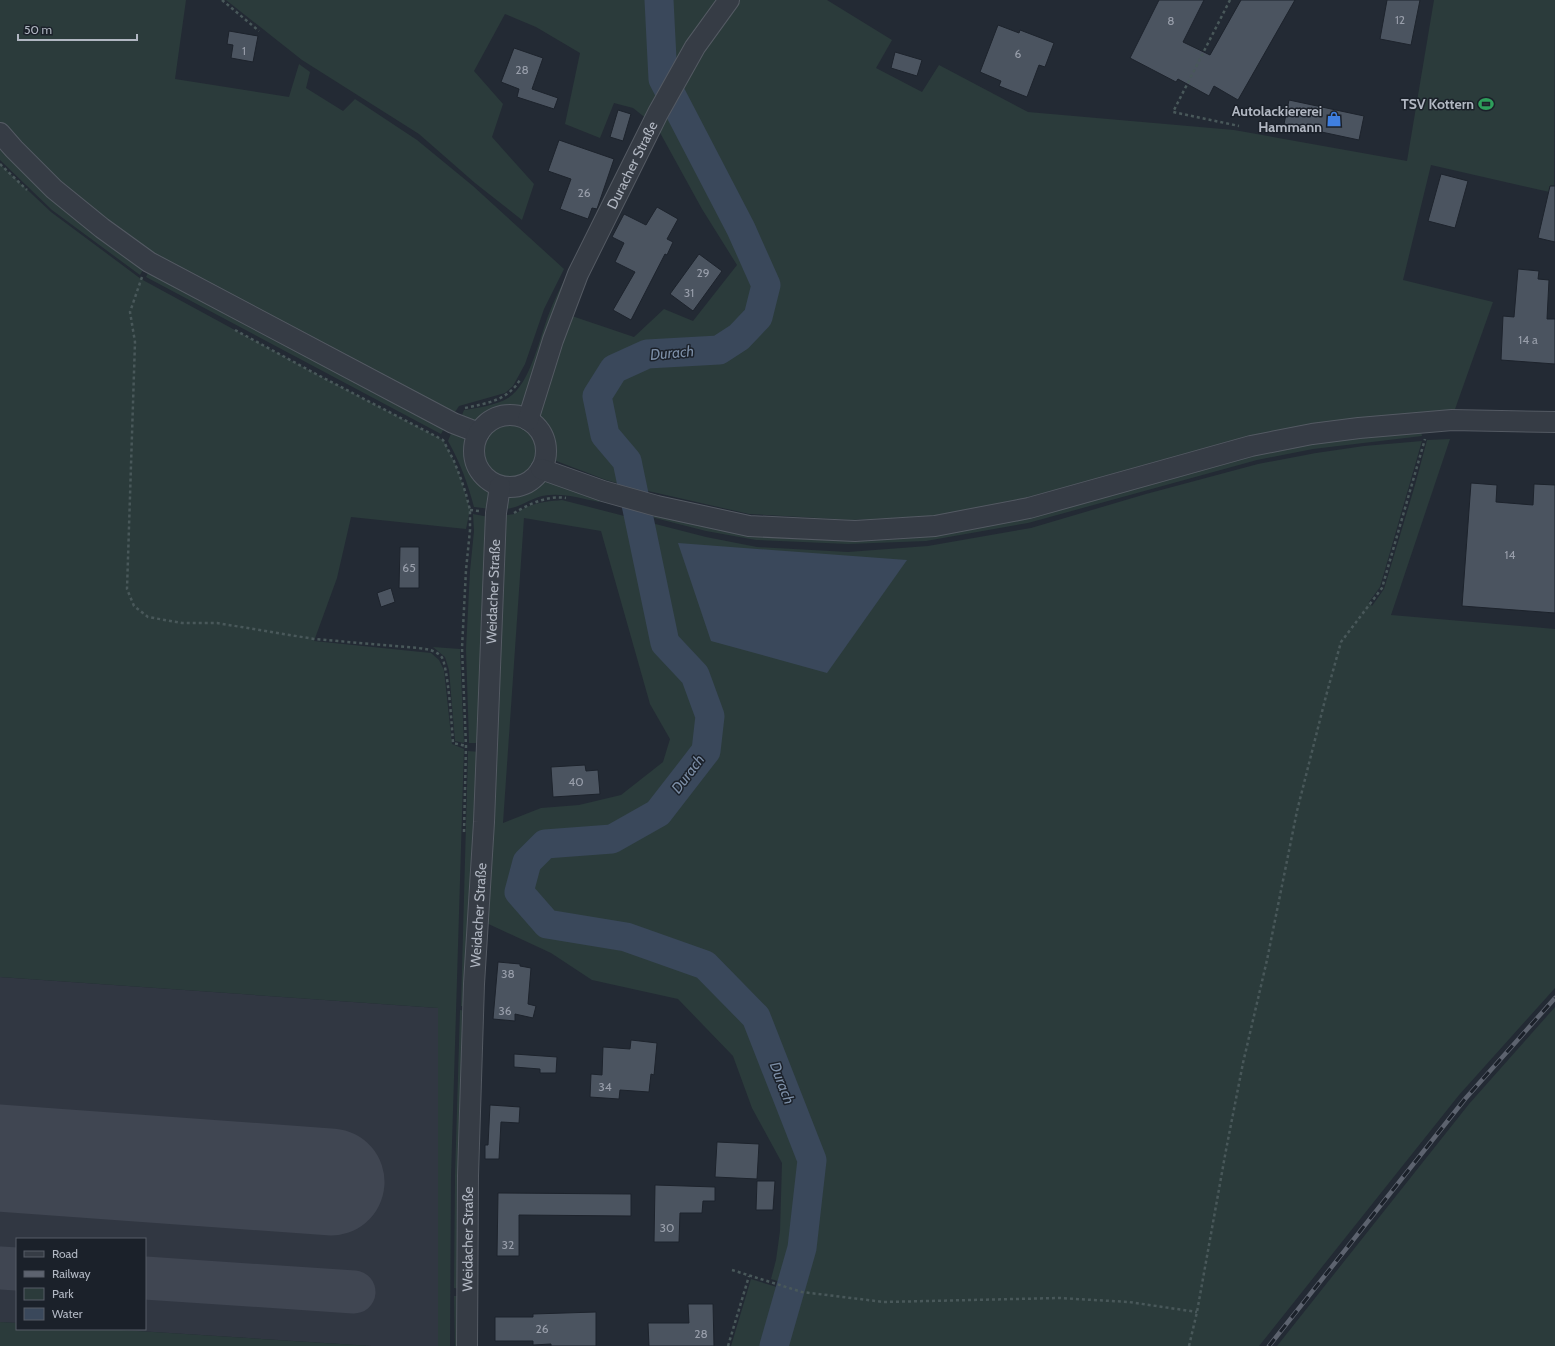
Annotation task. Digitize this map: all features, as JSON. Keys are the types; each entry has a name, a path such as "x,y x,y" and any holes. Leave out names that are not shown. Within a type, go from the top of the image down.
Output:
{"street":[{"name":"Duracher Straße","path":"528,420 553,340 578,274 658,113 695,47 729,0"},
{"path":"0,133 54,189 102,228 149,262 453,423 479,433"},
{"path":"506,415 518,416 528,420 540,432 546,447 545,458 541,468 534,478 524,484 512,487 500,486 490,481 482,474 476,465 474,454 475,444 479,433 486,424 495,418 506,415"},
{"path":"541,468 603,491 656,506 749,526 855,531 935,526 1029,508 1250,446 1312,434 1359,428 1452,420 1555,422"},
{"name":"Weidacher Straße","path":"467,1346 468,1191 474,984 484,822 496,513 500,486"}],"path":[{"path":"222,0 259,31"},
{"path":"1230,0 1173,112 1239,126"},
{"path":"141,278 130,312 135,342 127,589 134,606 148,617 182,623 217,623 314,639 433,650 442,658 446,670 453,742 466,746 486,748"},
{"path":"522,377 516,388 507,395 481,405 461,409 443,440 461,479 470,510 496,513 514,513 528,504 542,500 562,497 569,499"},
{"path":"1189,1346 1197,1312 1227,1143 1243,1063 1267,960 1300,796 1341,642 1382,588 1422,453 1425,437 1425,422"},
{"path":"732,1270 802,1292 884,1302 1059,1298 1129,1302 1197,1312"},
{"path":"728,1346 749,1276"}],"shaded area":[{"path":"0,977 438,1008 438,1346 371,1346 122,1330 146,1330 146,1238 16,1238 16,1323 0,1322"}],"green space":[{"path":"0,0 186,0 175,79 289,97 299,64 310,72 306,88 343,111 355,99 417,140 473,186 564,269 544,309 525,364 513,386 505,393 459,406 455,412 327,347 150,251 58,184 0,124"},
{"path":"226,0 720,0 647,119 633,108 614,103 600,138 565,124 580,53 536,27 505,14 474,71 503,104 492,137 534,184 522,220 475,183 419,134 302,60"},
{"path":"737,0 827,0 892,40 876,68 922,92 939,65 1028,112 1234,130 1407,161 1434,0 1555,0 1554,193 1431,165 1403,280 1493,302 1454,412 1311,425 1248,436 1026,498 932,516 852,520 749,514 635,488 606,480 551,459 552,447 550,437 539,418 569,315 634,337 664,309 693,321 737,265 702,209 658,129 701,51"},
{"path":"0,145 145,266 140,275 52,210 0,160"},
{"path":"0,164 51,212 141,279 316,374 443,440 461,479 470,510 466,529 351,517 337,578 314,641 431,653 439,660 444,670 452,744 464,749 451,1176 450,1346 438,1346 438,1008 0,977"},
{"path":"150,269 446,425 441,434 146,277"},
{"path":"568,272 573,275 523,411 510,409 499,410 489,415 479,423 462,415 464,410 498,403 508,398 523,382 534,358 556,296"},
{"path":"504,423 516,423 526,427 534,435 538,445 538,457 534,467 526,475 516,479 504,479 494,475 486,467 482,457 482,445 486,435 494,427"},
{"path":"452,431 469,440 466,454 467,461 475,476 492,490 491,509 474,507 463,473 448,441"},
{"path":"1421,431 1422,436 1313,449 1257,460 1028,523 926,541 848,544 756,540 706,531 651,517 652,514 854,538 1254,452 1312,442"},
{"path":"1450,439 1391,615 1555,629 1555,988 1459,1095 1259,1346 731,1346 751,1279 803,1295 805,1289 771,1279 776,1260 780,1231 782,1163 752,1108 733,1056 678,999 592,980 551,953 482,921 504,515 515,514 536,504 562,500 706,537 757,547 848,552 928,546 1031,528 1146,494 1258,464 1364,446 1422,441 1380,587 1369,602 1372,606 1384,589 1427,440","holes":["524,518 601,531 650,704 670,739 663,762 621,795 579,805 541,808 503,823"]},
{"path":"544,479 601,499 599,502 570,496 549,495 538,497 515,507 506,509 510,494 529,491"},
{"path":"473,514 489,517 481,743 469,743 466,649 470,571 474,531"},
{"path":"433,647 460,649 464,743 455,741 449,670 445,657"},
{"path":"468,751 480,752 468,1007 461,1006"},
{"path":"1555,1007 1555,1346 1277,1346 1469,1104"},
{"path":"460,1010 468,1011 462,1289 454,1288 455,1176"},
{"path":"454,1296 462,1296 462,1346 455,1346"},
{"path":"0,1322 16,1323 16,1330 122,1330 371,1346 0,1346"}],"water":[{"path":"678,543 907,560 827,673 711,641"}],"building":[{"path":"1159,0 1204,0 1183,42 1210,55 1241,0 1295,0 1238,100 1214,86 1209,96 1178,79 1176,82 1130,58"},
{"path":"1387,0 1420,0 1411,45 1380,39"},
{"path":"998,25 1019,33 1020,30 1054,43 1045,67 1039,65 1027,97 999,86 1001,81 980,72"},
{"path":"229,31 258,36 253,62 231,58 233,45 227,44"},
{"path":"514,48 543,58 532,89 558,98 554,109 517,97 519,89 501,82"},
{"path":"895,52 922,60 917,76 891,68"},
{"path":"1289,100 1364,116 1359,140 1284,124"},
{"path":"618,110 631,114 623,141 610,137"},
{"path":"559,140 614,159 597,209 592,208 588,219 560,209 571,179 548,171"},
{"path":"1441,174 1468,181 1455,228 1428,221"},
{"path":"1550,186 1555,186 1555,242 1538,238"},
{"path":"657,207 678,219 667,239 673,242 667,255 665,254 631,320 613,310 635,272 615,262 624,243 612,237 624,214 646,225"},
{"path":"699,254 722,271 693,311 670,294"},
{"path":"1518,269 1539,271 1538,279 1549,280 1547,319 1555,319 1555,364 1501,360 1503,316 1514,317"},
{"path":"1471,483 1497,485 1496,502 1533,505 1534,484 1555,485 1555,613 1462,606"},
{"path":"400,547 419,547 419,588 399,588"},
{"path":"391,588 395,602 381,607 377,593"},
{"path":"585,765 586,771 598,770 600,794 553,797 551,767"},
{"path":"498,962 520,964 520,966 531,968 528,1004 536,1006 533,1018 515,1014 515,1021 493,1019"},
{"path":"631,1040 657,1043 654,1075 651,1074 649,1092 620,1090 619,1099 590,1097 591,1074 602,1075 603,1047 630,1049"},
{"path":"514,1054 557,1057 556,1073 540,1073 540,1069 514,1067"},
{"path":"490,1105 520,1107 519,1123 501,1122 499,1159 485,1159 485,1145 488,1145"},
{"path":"717,1142 759,1144 757,1179 715,1177"},
{"path":"757,1181 775,1181 773,1210 756,1210"},
{"path":"655,1185 715,1187 715,1201 703,1201 702,1213 680,1213 679,1242 654,1242"},
{"path":"498,1193 631,1194 631,1216 519,1215 519,1256 497,1256"},
{"path":"688,1304 713,1304 714,1346 649,1346 648,1323 689,1323"},
{"path":"596,1312 596,1346 551,1346 551,1344 533,1345 533,1341 495,1341 495,1317 533,1317 533,1314"}],"waterway":[{"name":"Durach","path":"659,0 663,79 741,229 766,285 758,317 739,337 719,350 647,354 614,369 597,396 605,435 627,461 665,643 695,675 710,716 706,751 658,813 612,839 545,844 527,862 519,892 547,924 626,937 705,965 756,1017 812,1160 802,1248 774,1346"}],"taxiway":[{"path":"0,1268 16,1269"},
{"path":"146,1278 354,1292"}],"runway":[{"path":"0,1158 331,1182"}],"railway":[{"path":"1269,1346 1465,1099 1555,998"}],"place":[{"name":"TSV Kottern","path":"1486,104"},
{"name":"Autolackiererei Hammann","path":"1334,119"}]}
